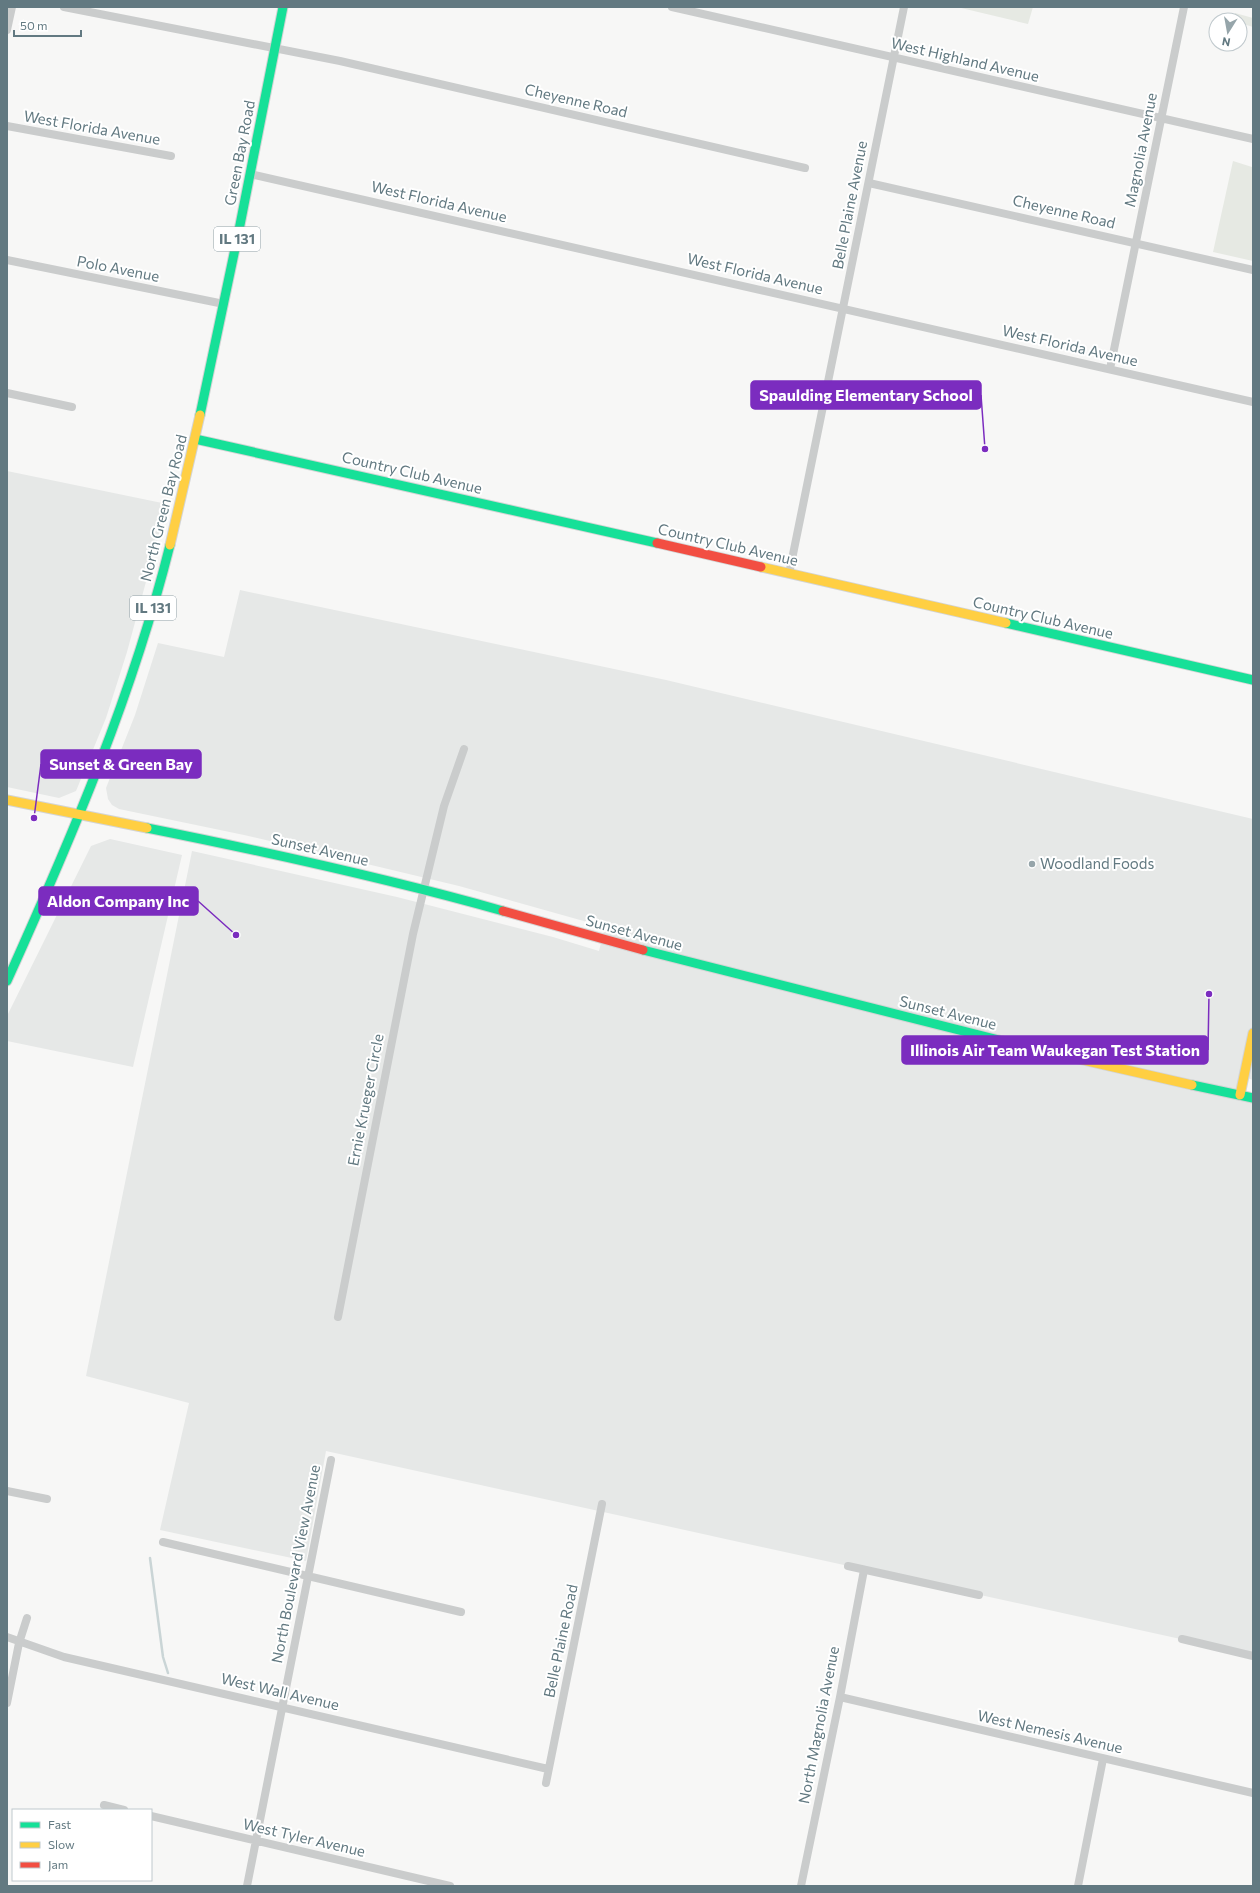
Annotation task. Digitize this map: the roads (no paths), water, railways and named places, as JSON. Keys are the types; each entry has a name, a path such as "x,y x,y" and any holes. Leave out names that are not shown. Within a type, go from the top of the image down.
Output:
{"street":[{"path":"7,30 12,7"},
{"name":"Cheyenne Road","path":"64,7 340,62 805,168"},
{"name":"Green Bay Road","path":"224,304 283,7"},
{"name":"West Highland Avenue","path":"672,7 1253,139"},
{"name":"Belle Plaine Avenue","path":"789,574 904,7"},
{"name":"Magnolia Avenue","path":"1110,369 1184,7"},
{"name":"West Florida Avenue","path":"7,126 171,156"},
{"name":"West Florida Avenue","path":"250,174 1253,402"},
{"name":"Cheyenne Road","path":"869,183 1253,270"},
{"name":"Polo Avenue","path":"7,260 224,304"},
{"name":"North Green Bay Road","path":"7,981 81,814 117,724 142,649 166,560 195,439 224,304"},
{"path":"7,393 72,407"},
{"name":"Country Club Avenue","path":"195,439 662,544 1253,680"},
{"name":"Ernie Krueger Circle","path":"338,1317 413,934 444,806 464,749"},
{"name":"Sunset Avenue","path":"7,800 272,853 424,889 668,958 1067,1057 1253,1098"},
{"path":"1240,1095 1253,1033"},
{"name":"North Boulevard View Avenue","path":"247,1886 331,1460"},
{"path":"7,1491 47,1499"},
{"name":"Belle Plaine Road","path":"546,1783 587,1586 602,1504"},
{"path":"163,1542 461,1612"},
{"path":"848,1566 979,1595"},
{"name":"North Magnolia Avenue","path":"801,1886 840,1697 864,1570"},
{"path":"7,1703 27,1618"},
{"name":"West Wall Avenue","path":"7,1637 20,1643 64,1657 282,1706 548,1769"},
{"path":"1182,1639 1253,1656"},
{"name":"West Nemesis Avenue","path":"840,1697 1253,1793"},
{"path":"1078,1886 1103,1759"},
{"path":"104,1805 120,1809"},
{"name":"West Tyler Avenue","path":"152,1816 450,1886"}],"waterway":[{"path":"150,1558 163,1657 168,1673"}],"place":[{"name":"Spaulding Elementary School","path":"985,449"},
{"name":"Sunset & Green Bay","path":"34,818"},
{"name":"Woodland Foods","path":"1032,864"},
{"name":"Aldon Company Inc","path":"236,935"},
{"name":"Illinois Air Team Waukegan Test Station","path":"1209,994"}]}
